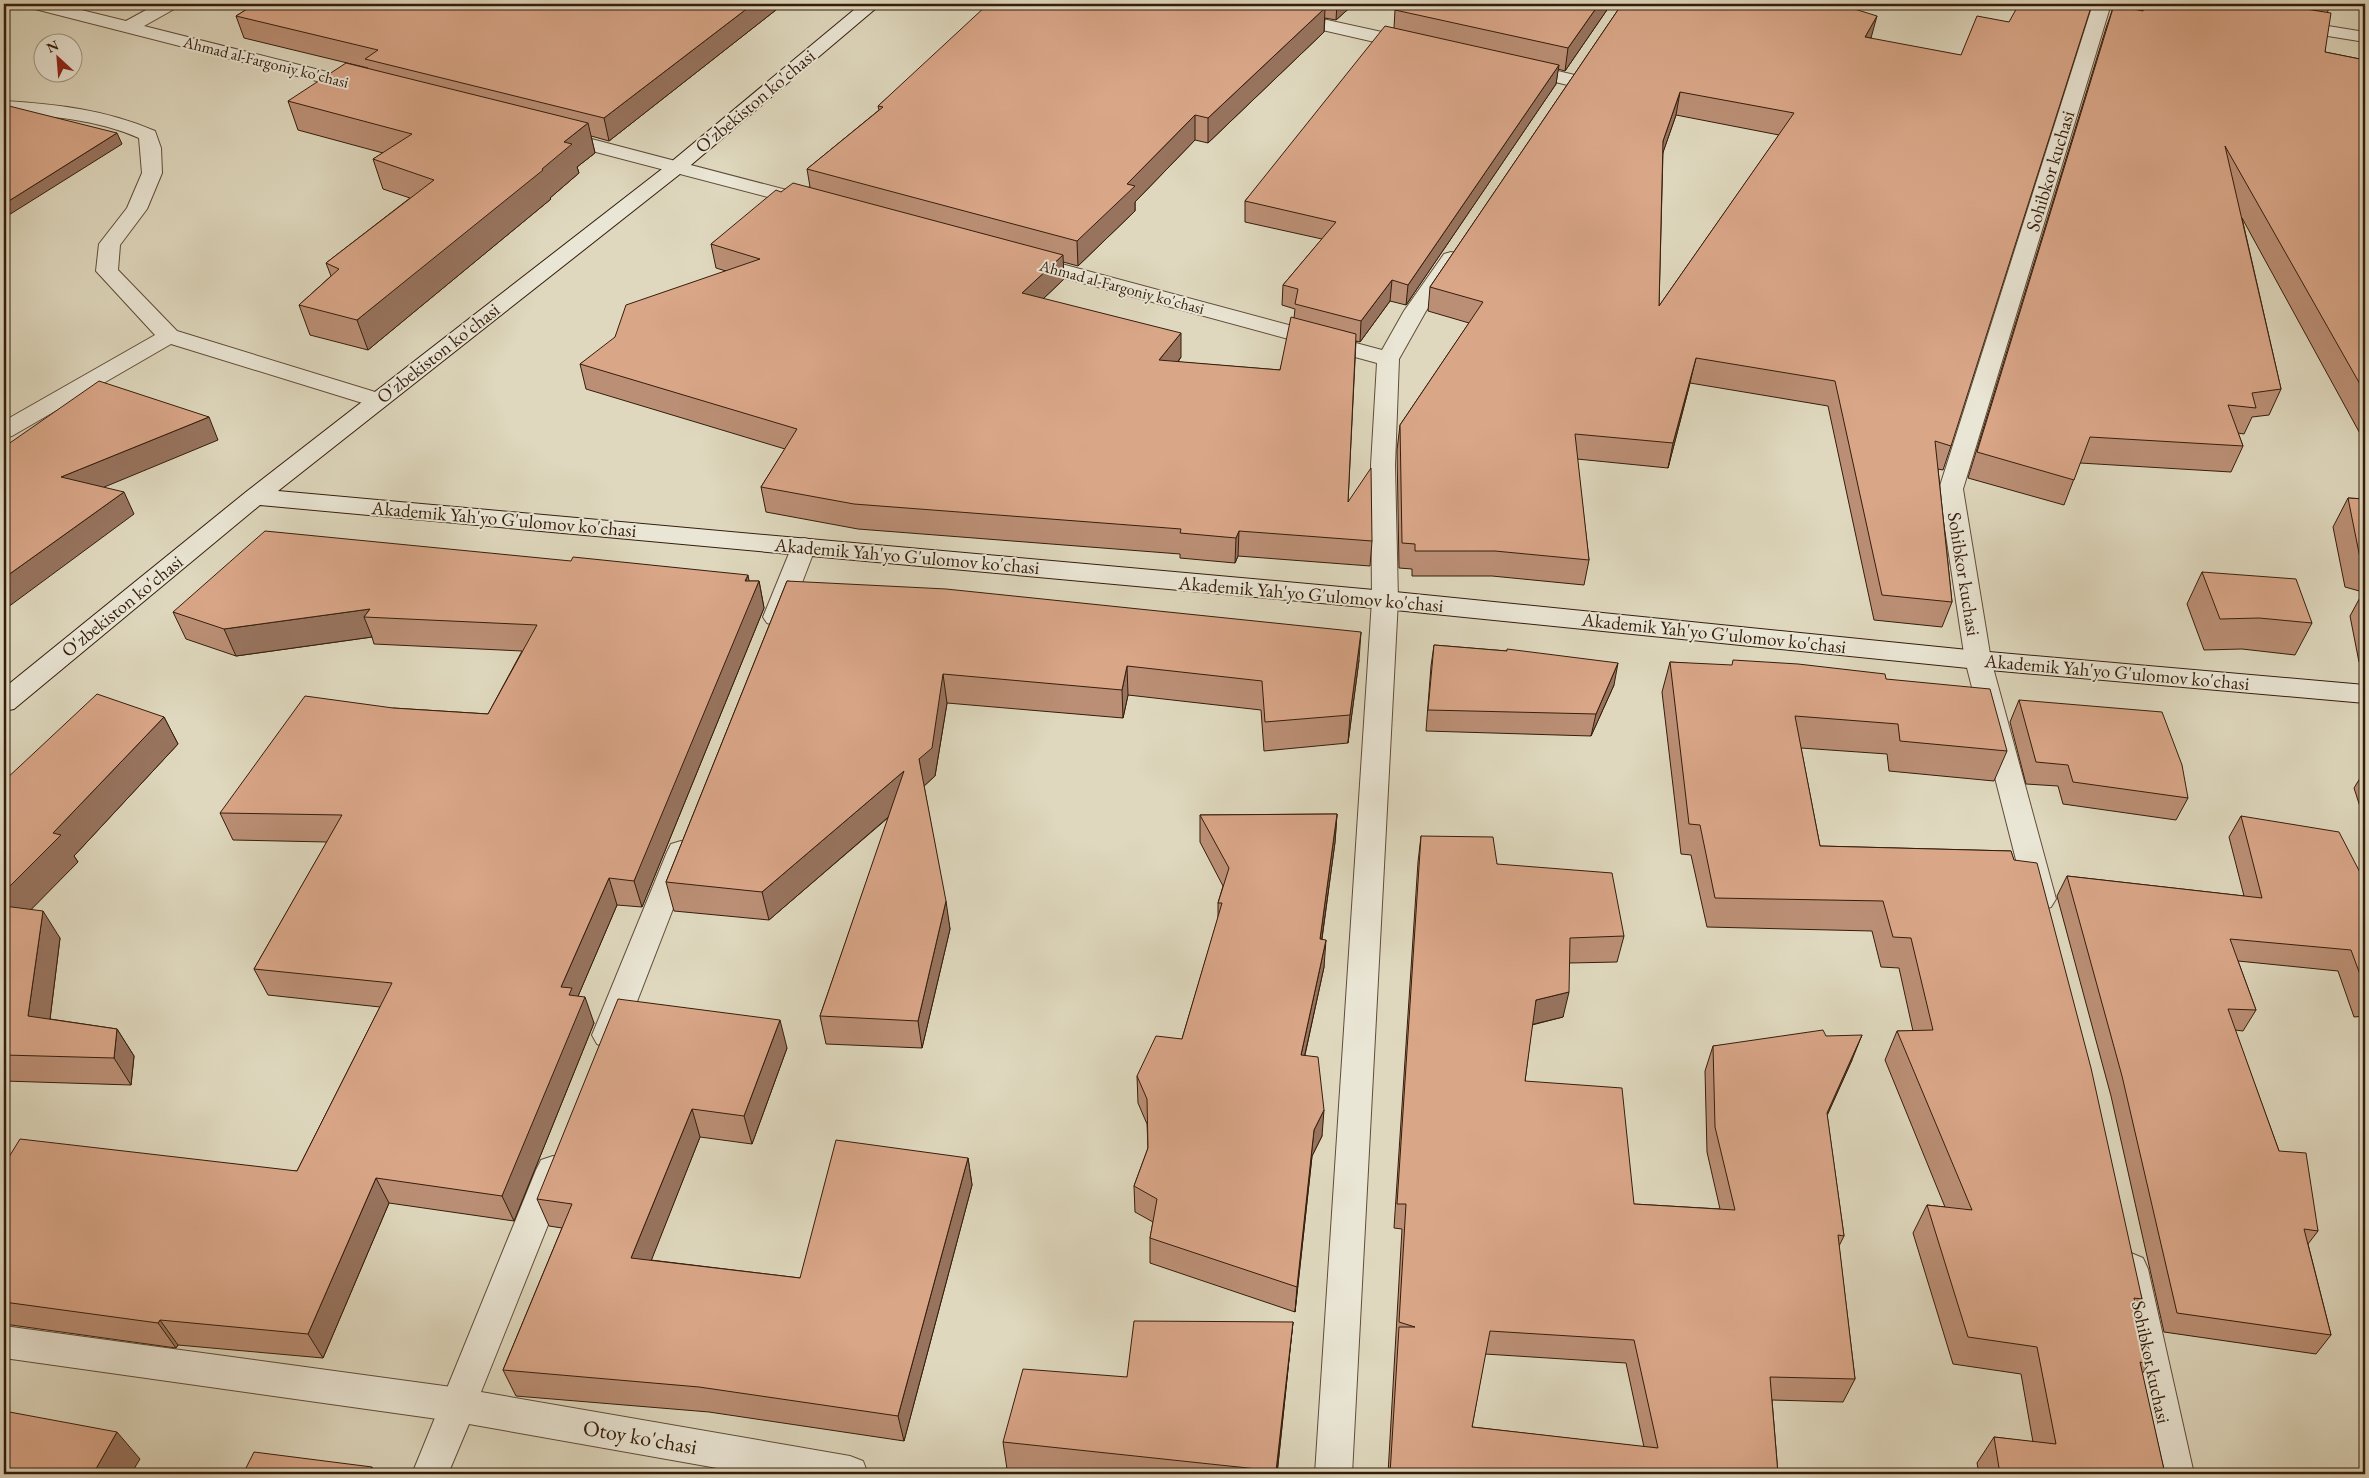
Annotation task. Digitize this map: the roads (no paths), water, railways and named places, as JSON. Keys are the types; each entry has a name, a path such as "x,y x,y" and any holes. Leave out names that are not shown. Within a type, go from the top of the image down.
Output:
{"street":[{"name":"Ahmad al-Fargoniy ko'chasi","path":"37,4 376,90"},
{"path":"129,27 170,4"},
{"name":"O'zbekiston ko'chasi","path":"4,702 255,497 678,166 872,4"},
{"path":"1231,4 1436,50"},
{"name":"Sohibkor kuchasi","path":"2048,926 1978,660 1951,489 2102,4"},
{"path":"2276,23 2365,37"},
{"path":"1555,105 1587,57"},
{"path":"1504,65 1572,80"},
{"path":"4,107 35,108 127,124 148,135 152,148 152,174 137,209 110,244 107,271 141,309 169,336 377,400"},
{"path":"538,131 678,166 829,207"},
{"path":"1333,1474 1385,600 1383,465 1388,359 1414,311 1465,237"},
{"name":"Ahmad al-Fargoniy ko'chasi","path":"1012,257 1388,359"},
{"path":"4,431 169,336"},
{"name":"Akademik Yah'yo G'ulomov ko'chasi","path":"255,497 1385,600 1978,660 2365,694"},
{"path":"767,639 804,546"},
{"path":"596,1063 693,823"},
{"path":"430,1474 563,1146"},
{"name":"Sohibkor kuchasi","path":"2125,1242 2176,1474"},
{"name":"Otoy ko'chasi","path":"4,1342 459,1405 850,1474"}]}
